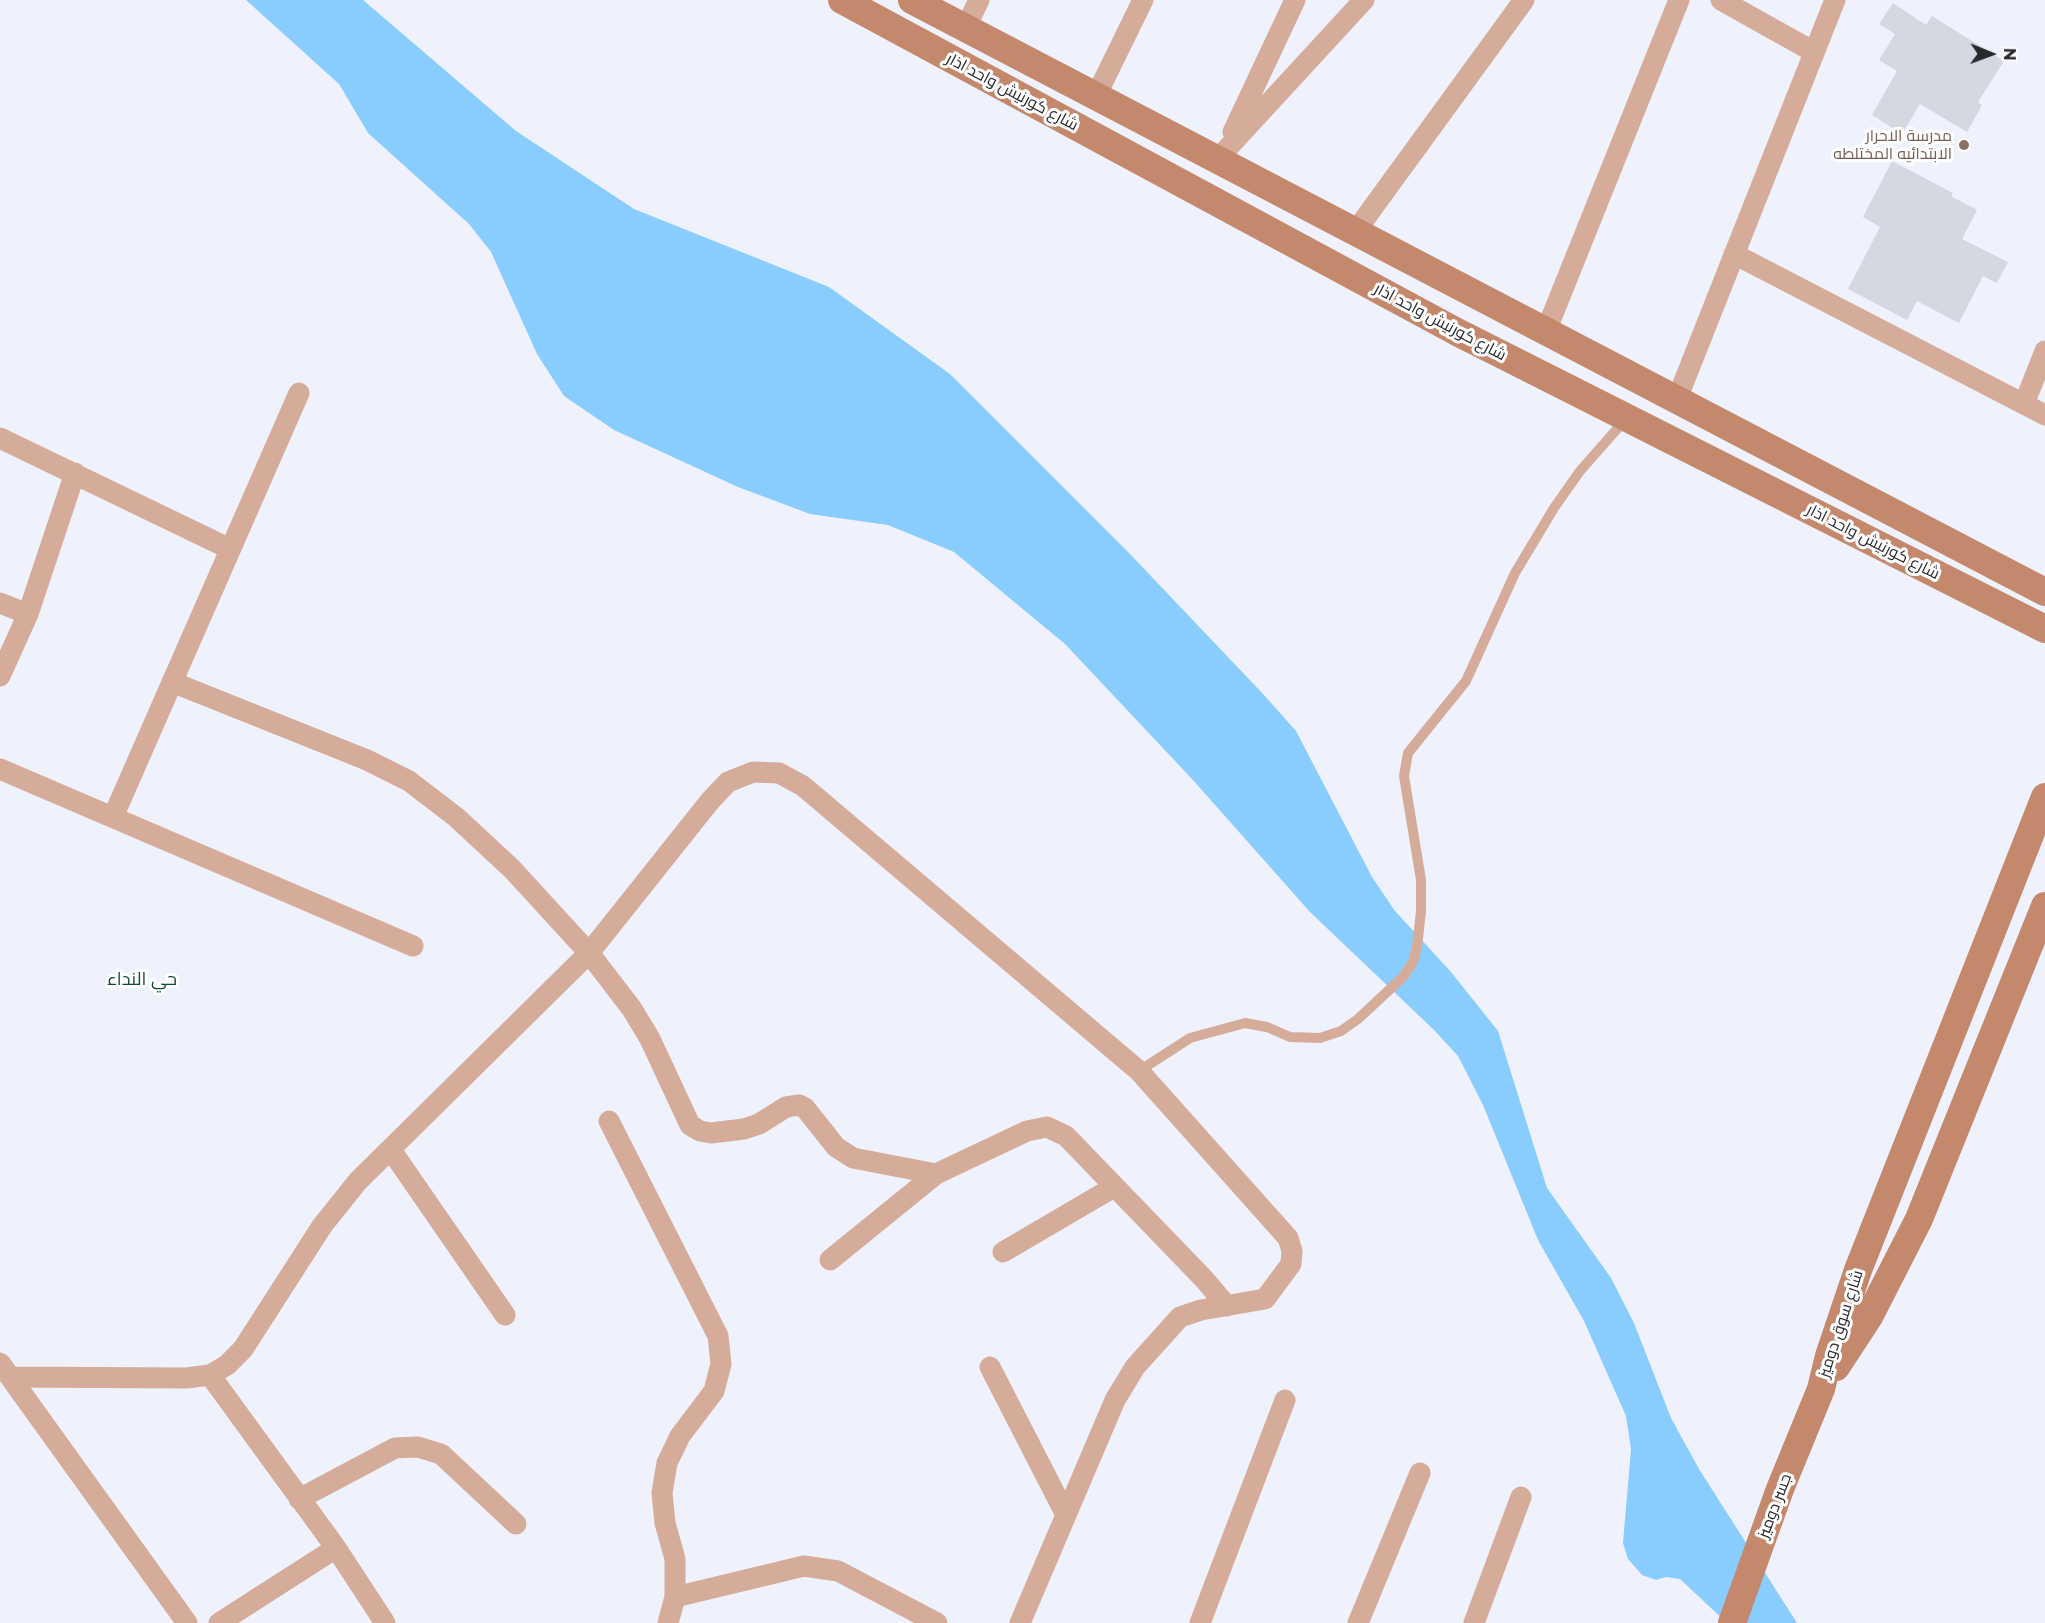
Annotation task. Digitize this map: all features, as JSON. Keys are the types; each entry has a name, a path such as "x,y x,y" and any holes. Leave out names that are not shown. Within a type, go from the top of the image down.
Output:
{"main road":[{"name":"شارع كورنيش واحد اذار","path":"842,0 1457,332 2045,629"},
{"name":"شارع كورنيش واحد اذار","path":"912,0 1095,98 1222,157 1476,297 1546,331 2045,592"},
{"path":"1457,332 1476,297"},
{"name":"شارع سوق دوميز","path":"1821,1389 1829,1356 1855,1279 2045,797"},
{"name":"شارع سوق دوميز","path":"1821,1389 1870,1315 1919,1219 2045,906"},
{"name":"جسر دوميز","path":"1732,1623 1780,1489 1821,1389"}],"street":[{"path":"965,29 979,0"},
{"path":"1095,98 1143,0"},
{"path":"1222,157 1295,0"},
{"path":"1222,157 1364,0"},
{"path":"1355,232 1524,0"},
{"path":"1546,331 1678,0"},
{"path":"1720,0 1814,52"},
{"path":"1677,399 1835,0"},
{"path":"1734,255 2045,415"},
{"path":"2024,404 2045,351"},
{"path":"113,817 298,393"},
{"path":"0,438 231,549"},
{"path":"0,676 28,614 75,473"},
{"path":"0,603 28,614"},
{"path":"172,682 367,760 409,781 456,817 512,869 589,953 632,1009 650,1039 690,1125 700,1131 711,1133 744,1129 759,1124 786,1107 799,1105 805,1108 836,1147 853,1158 936,1174"},
{"path":"0,769 413,946"},
{"path":"5,1370 210,1375 227,1365 243,1349 322,1226 358,1180 589,953 728,782 753,772 780,773 803,786 1139,1071 1288,1239 1292,1251 1290,1264 1265,1299 1201,1310 1179,1317 1135,1367 1115,1400 1020,1623"},
{"path":"609,1121 718,1336 721,1364 714,1391 680,1436 667,1464 664,1483 665,1523 675,1559 675,1597 668,1623"},
{"path":"830,1260 936,1174 1027,1131 1047,1127 1066,1136 1203,1278 1227,1306"},
{"path":"391,1150 504,1315"},
{"path":"1003,1252 1114,1187"},
{"path":"990,1367 1065,1513"},
{"path":"5,1370 188,1623"},
{"path":"210,1375 336,1548 385,1623"},
{"path":"1200,1623 1285,1401"},
{"path":"299,1499 395,1448 418,1447 441,1454 516,1524"},
{"path":"1358,1623 1420,1473"},
{"path":"1474,1623 1521,1497"},
{"path":"219,1623 336,1548"},
{"path":"675,1597 804,1566 838,1571 937,1623"}],"lane":[{"path":"1139,1071 1190,1038 1245,1023 1267,1027 1290,1037 1320,1038 1341,1031 1403,977 1413,962 1419,930 1421,880 1404,776 1408,753 1466,681 1515,573 1554,508 1580,471 1626,418"}],"water":[{"path":"246,0 363,0 516,131 634,209 829,287 950,374 1130,554 1296,731 1372,877 1395,911 1451,972 1498,1031 1547,1188 1611,1278 1634,1323 1671,1418 1699,1469 1797,1623 1727,1623 1680,1579 1666,1577 1656,1580 1642,1575 1628,1559 1623,1543 1631,1449 1626,1416 1584,1321 1538,1240 1483,1105 1458,1056 1434,1030 1310,912 1192,779 1065,644 954,552 888,525 810,514 738,487 614,430 564,396 537,354 491,252 469,224 368,133 339,84"}],"building":[{"path":"1893,3 1926,25 1932,16 2004,61 1978,102 1982,105 1967,132 1920,104 1902,134 1872,115 1897,71 1879,60 1895,34 1879,24"},
{"path":"1892,161 1953,193 1951,196 1977,210 1962,239 2008,262 1997,283 1983,276 1959,323 1917,301 1907,320 1848,289 1880,227 1863,217"}],"place":[{"name":"مدرسة الاحرار الابتدائيه المختلطه","path":"1964,145"}],"district":[{"name":"حي النداء","path":"142,980"}]}
